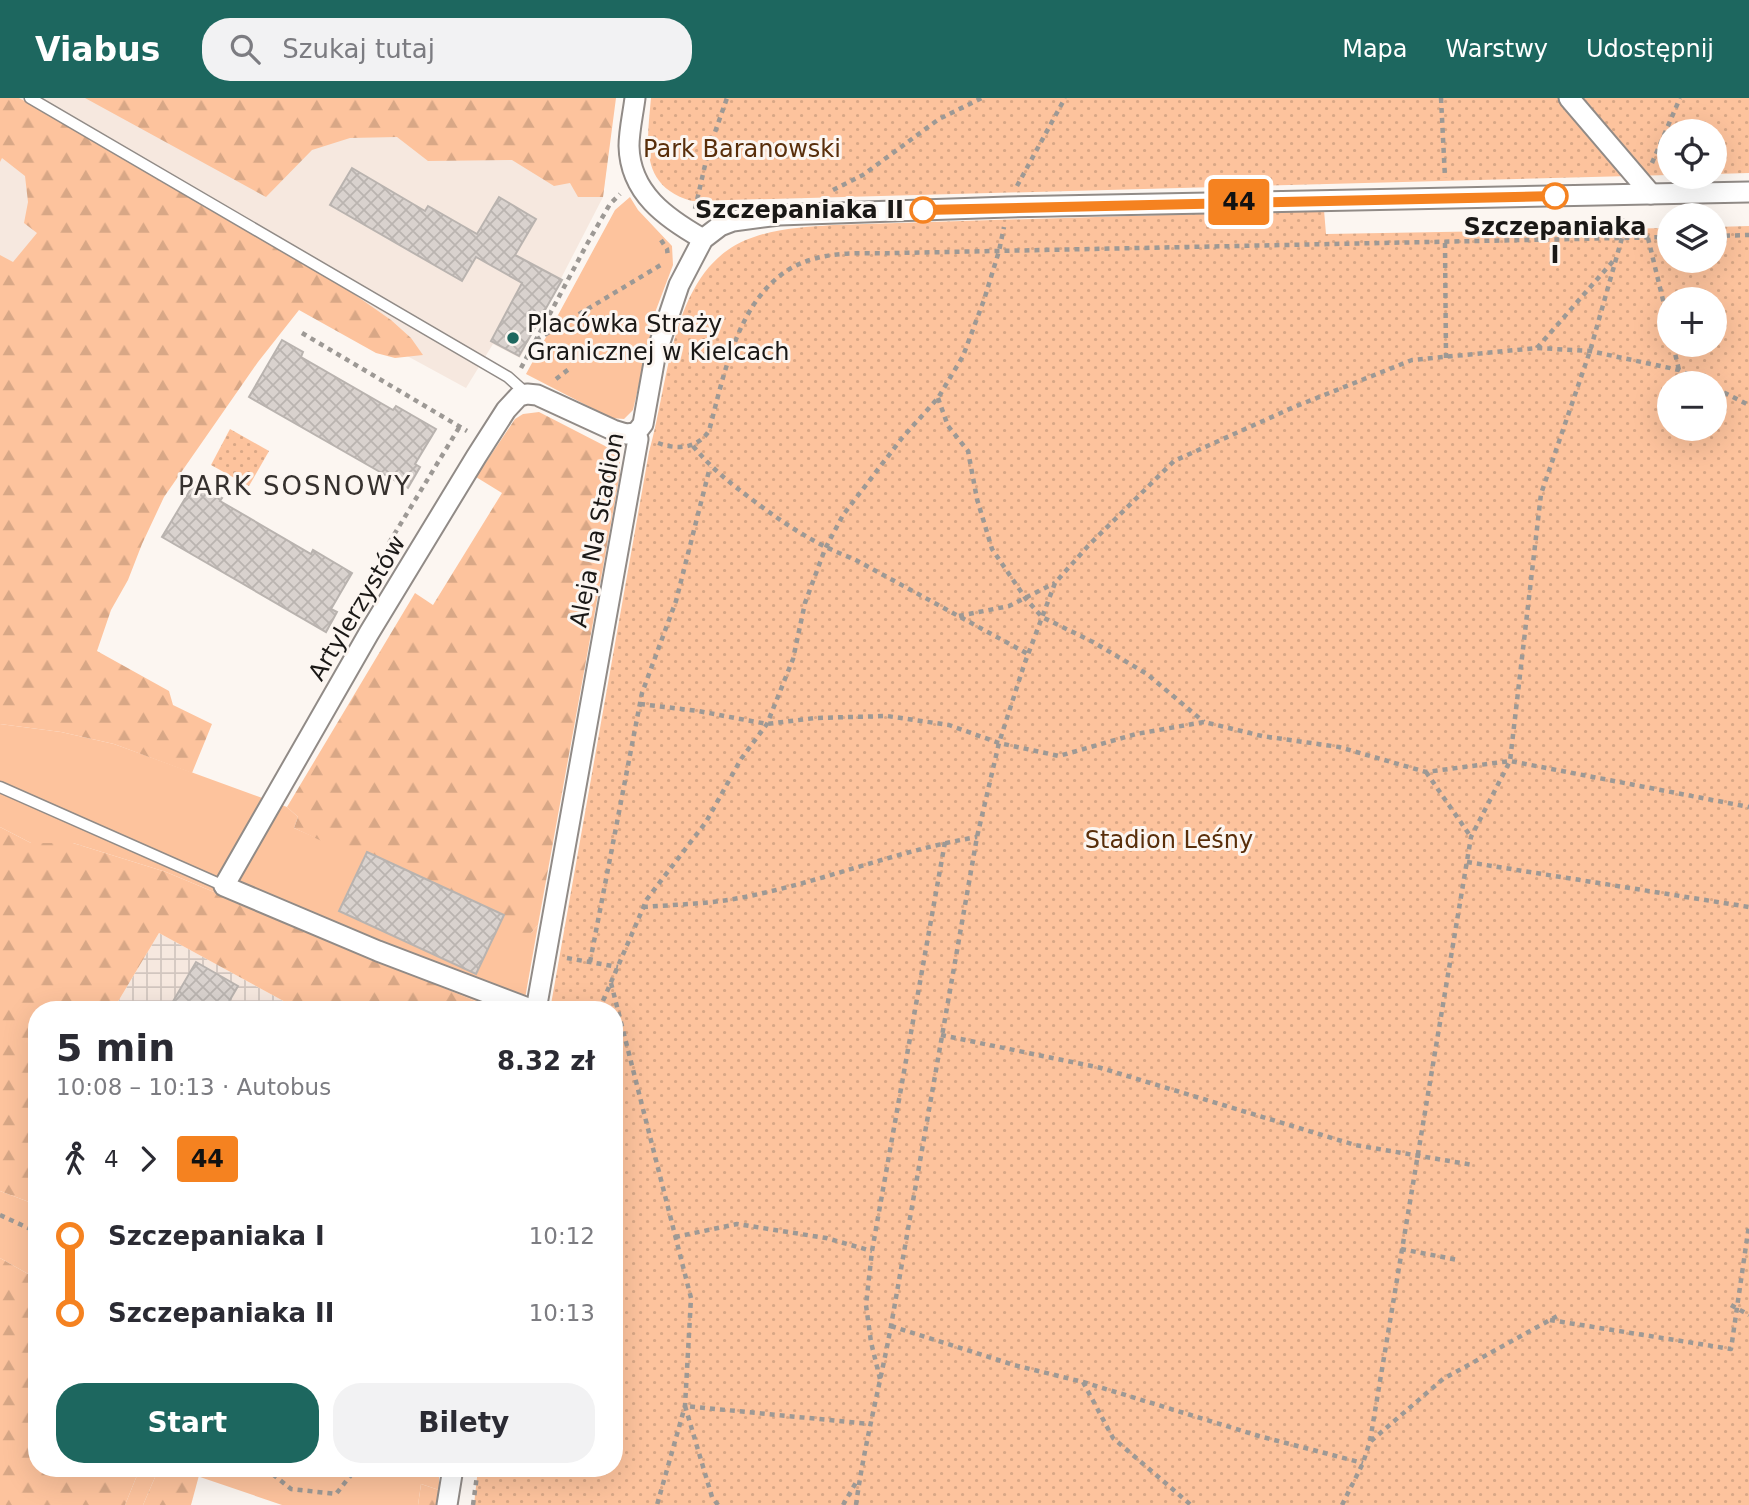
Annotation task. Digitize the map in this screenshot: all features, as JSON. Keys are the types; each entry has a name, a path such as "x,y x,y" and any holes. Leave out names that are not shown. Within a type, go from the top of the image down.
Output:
{"street":[{"path":"635,98 629,146 636,180 654,205 695,234 733,221 779,215 1008,207 1749,192"},
{"path":"1569,98 1651,194"},
{"name":"Aleja Na Stadion","path":"536,1001 638,439 636,433 642,424 655,357 667,316 695,234"},
{"path":"520,390 619,432 636,433"},
{"name":"Artylerzystów","path":"224,886 369,633 485,442 520,390"},
{"path":"224,886 378,951 510,1001"},
{"path":"447,1505 452,1477"}],"lane":[{"path":"30,98 520,390"},
{"path":"0,787 224,886"}],"path":[{"path":"695,234 708,152 727,98"},
{"path":"807,214 833,190 863,175 939,119 982,98"},
{"path":"1016,188 1065,98"},
{"path":"1441,98 1446,198"},
{"path":"1650,167 1681,98"},
{"path":"862,183 863,175"},
{"path":"619,187 624,201"},
{"path":"520,390 536,340 610,204 621,194"},
{"path":"1342,1505 1363,1464 1370,1441 1471,837 1510,761 1541,494 1590,351 1617,257 1622,238 1625,195"},
{"path":"603,1001 647,899 706,822 741,759 767,724 793,659 805,603 825,549 842,515 902,438 938,398 963,356 999,251 1008,207"},
{"path":"1727,236 1749,235"},
{"path":"536,340 668,261 667,249 659,238"},
{"path":"1648,238 1660,287"},
{"path":"636,433 663,445 692,446 700,441 709,431 733,345 757,300 768,286 791,268 834,255 1657,238"},
{"path":"1445,243 1446,358"},
{"path":"1537,348 1617,257"},
{"path":"302,333 485,442"},
{"path":"958,616 1009,606 1055,583 1088,546 1174,461 1294,407 1412,360 1537,348 1590,351 1679,370 1676,357"},
{"path":"1727,394 1749,405"},
{"path":"938,398 948,426 968,452 977,499 992,549 1026,599 1042,617 1093,642 1147,674 1204,722"},
{"path":"389,543 460,426"},
{"path":"692,446 710,467 792,529 825,549 853,559 1028,654"},
{"path":"590,962 640,704 676,601 710,467"},
{"path":"856,1505 891,1326 977,837 999,743 1055,583"},
{"path":"640,704 698,711 767,724 815,718 887,716 949,725 999,743 1059,755 1136,734 1204,722 1262,736 1339,747 1426,772 1510,761 1749,807"},
{"path":"1426,772 1471,837"},
{"path":"643,907 729,900 824,877 945,842 977,837"},
{"path":"881,1381 871,1342 866,1305 872,1251 945,842"},
{"path":"1467,862 1749,907"},
{"path":"545,955 618,967"},
{"path":"611,982 616,1001"},
{"path":"623,1031 691,1298 685,1406 657,1505"},
{"path":"941,1035 1101,1068 1355,1145 1473,1165"},
{"path":"0,1215 28,1228"},
{"path":"674,1237 737,1224 826,1238 872,1251"},
{"path":"1550,1320 1731,1349 1733,1307 1749,1225"},
{"path":"1401,1249 1458,1260"},
{"path":"1733,1307 1749,1315"},
{"path":"1370,1441 1443,1378 1559,1315"},
{"path":"891,1326 1014,1365 1083,1381 1259,1436 1363,1464"},
{"path":"1083,1381 1113,1438 1191,1505"},
{"path":"685,1406 870,1424"},
{"path":"685,1406 712,1497 718,1505"},
{"path":"843,1505 860,1476"},
{"path":"276,1477 291,1489 336,1494 349,1477"},
{"path":"473,1505 477,1477"}],"shaded area":[{"path":"0,98 615,98 603,197 520,358 493,344 466,388 297,296 0,696"},
{"path":"159,933 284,1001 118,1001"}],"green space":[{"path":"0,98 19,98 318,269 391,320 411,338 423,355 395,358 376,353 299,310 258,362 164,497 128,580 111,610 97,651 169,691 173,705 212,724 192,773 114,744 61,732 0,724 0,255 13,262 37,233 24,223 28,202 25,176 2,158 0,162"},
{"path":"85,98 616,98 603,197 578,197 570,183 554,186 512,160 428,161 397,137 350,138 312,150 266,197"},
{"name":"Park Baranowski","path":"651,98 1749,98 1749,173 1727,174 1727,119 1657,119 1657,175 692,201 675,194 663,185 655,174 650,161 648,131"},
{"path":"630,197 638,210 672,246 673,265 656,310 633,410 624,419 611,418 526,374 615,210"},
{"name":"Stadion Leśny","path":"1324,210 1326,234 1657,228 1657,273 1727,273 1727,227 1749,226 1749,1505 474,1505 477,1477 623,1477 623,1001 552,1001 649,452 678,328 689,298 705,272 726,251 754,237 833,225"},
{"path":"539,412 609,448 620,462 620,474 538,925 531,933 519,934 294,828 298,817 287,807 415,593 433,605 502,493 476,477 515,419 523,414"},
{"path":"230,429 269,451 249,486 211,465"},
{"path":"0,724 61,732 114,744 287,807 298,817 294,828 531,933 538,925 525,1001 475,1001 166,872 73,843 31,843 0,827"},
{"path":"0,827 31,843 73,843 166,872 475,1001 284,1001 159,933 118,1001 28,1001 28,1202 0,1191"},
{"path":"0,1191 28,1202 28,1274 0,1258"},
{"path":"0,1258 28,1274 28,1477 136,1477 125,1505 0,1505"},
{"path":"136,1477 155,1477 143,1505 125,1505"},
{"path":"155,1477 199,1477 191,1505 143,1505"},
{"path":"200,1477 439,1477 439,1490 421,1484 418,1505 282,1505"},
{"path":"421,1484 439,1490 436,1505 418,1505"}],"building":[{"path":"352,168 425,211 428,206 477,234 499,197 536,219 515,255 562,280 519,356 491,341 522,283 476,257 462,281 330,205"},
{"path":"282,340 303,352 301,357 393,410 396,406 436,429 415,464 420,467 408,488 249,397"},
{"path":"195,482 222,498 220,501 311,554 313,550 352,573 331,609 337,612 326,632 162,537"},
{"path":"367,852 504,915 476,974 339,911"},
{"path":"196,962 238,986 229,1001 173,1001"}],"bus line":[{"name":"44","path":"923,210 1555,196"}],"place":[{"name":"Szczepaniaka I","path":"1555,196"},
{"name":"Szczepaniaka II","path":"923,210"},
{"name":"Placówka Straży Granicznej w Kielcach","path":"513,338"}],"district":[{"name":"PARK SOSNOWY","path":"295,486"}]}
